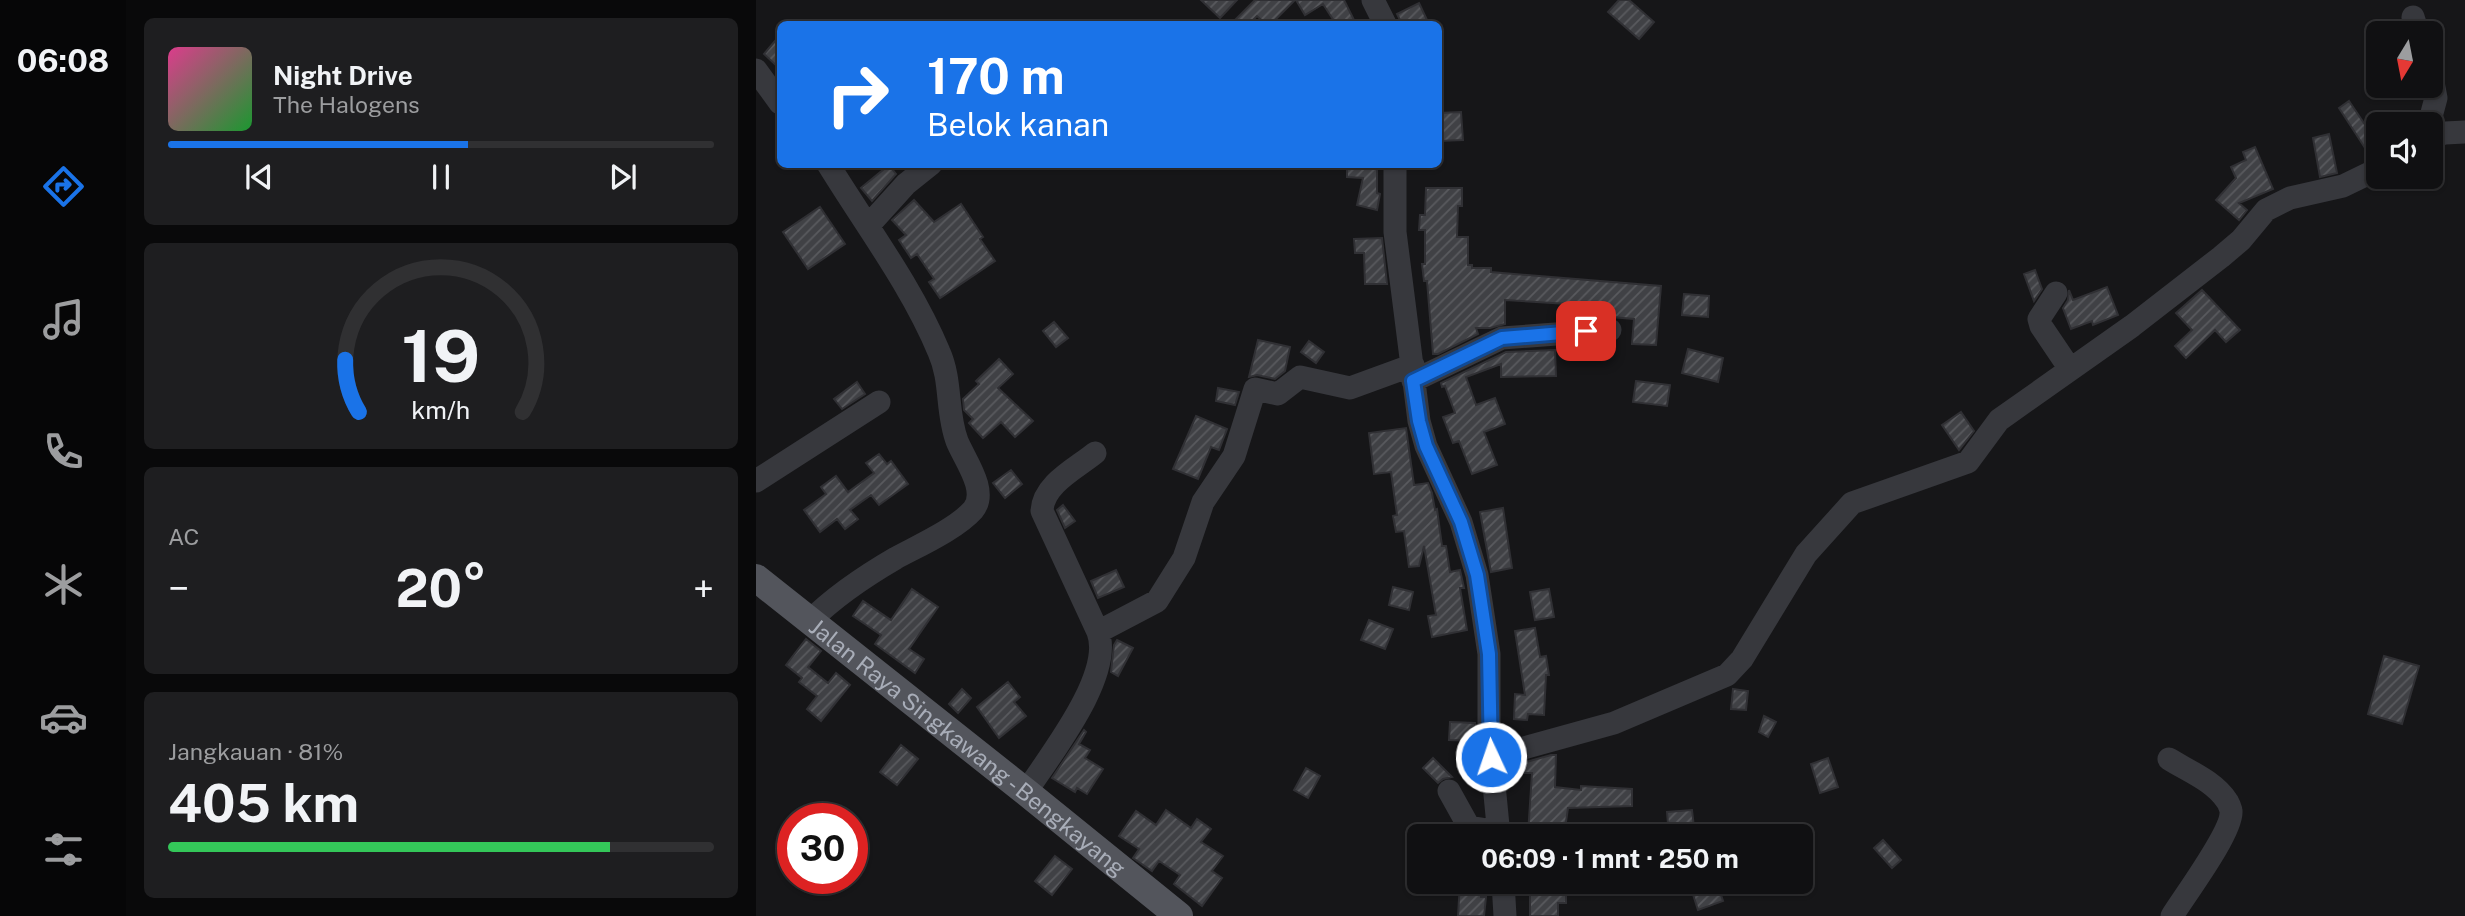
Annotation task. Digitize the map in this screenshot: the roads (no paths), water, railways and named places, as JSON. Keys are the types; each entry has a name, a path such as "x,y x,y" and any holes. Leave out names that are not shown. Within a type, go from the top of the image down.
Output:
{"main road":[{"name":"Jalan Raya Singkawang - Bengkayang","path":"756,578 1179,916"}],"street":[{"path":"1373,0 1384,21"},
{"path":"756,70 777,100"},
{"path":"756,94 777,103"},
{"path":"2443,134 2465,132"},
{"path":"810,621 851,586 940,535 977,503 977,485 957,441 950,416 949,382 940,354 913,299 831,168"},
{"path":"868,226 906,184 926,168"},
{"path":"1395,168 1395,232 1419,421 1426,446 1461,522 1477,575 1489,654 1491,757 1498,824"},
{"path":"1491,757 1614,723 1727,675 1742,659 1806,554 1852,503 1968,462 1999,420 2221,257 2241,240 2266,210 2291,198 2343,186 2366,175"},
{"path":"2056,293 2039,319 2070,369"},
{"path":"1098,632 1157,601 1184,558 1203,502 1234,456 1255,389 1278,394 1300,377 1350,387 1413,373 1502,338 1610,330"},
{"path":"756,481 879,402"},
{"path":"1026,792 1087,698 1100,660 1102,644 1098,632 1042,511 1042,502 1048,490 1096,453"},
{"path":"2169,760 2209,783 2227,800 2231,810 2230,821 2219,843 2172,916"},
{"path":"1449,791 1467,824"},
{"path":"1504,894 1505,916"}]}
